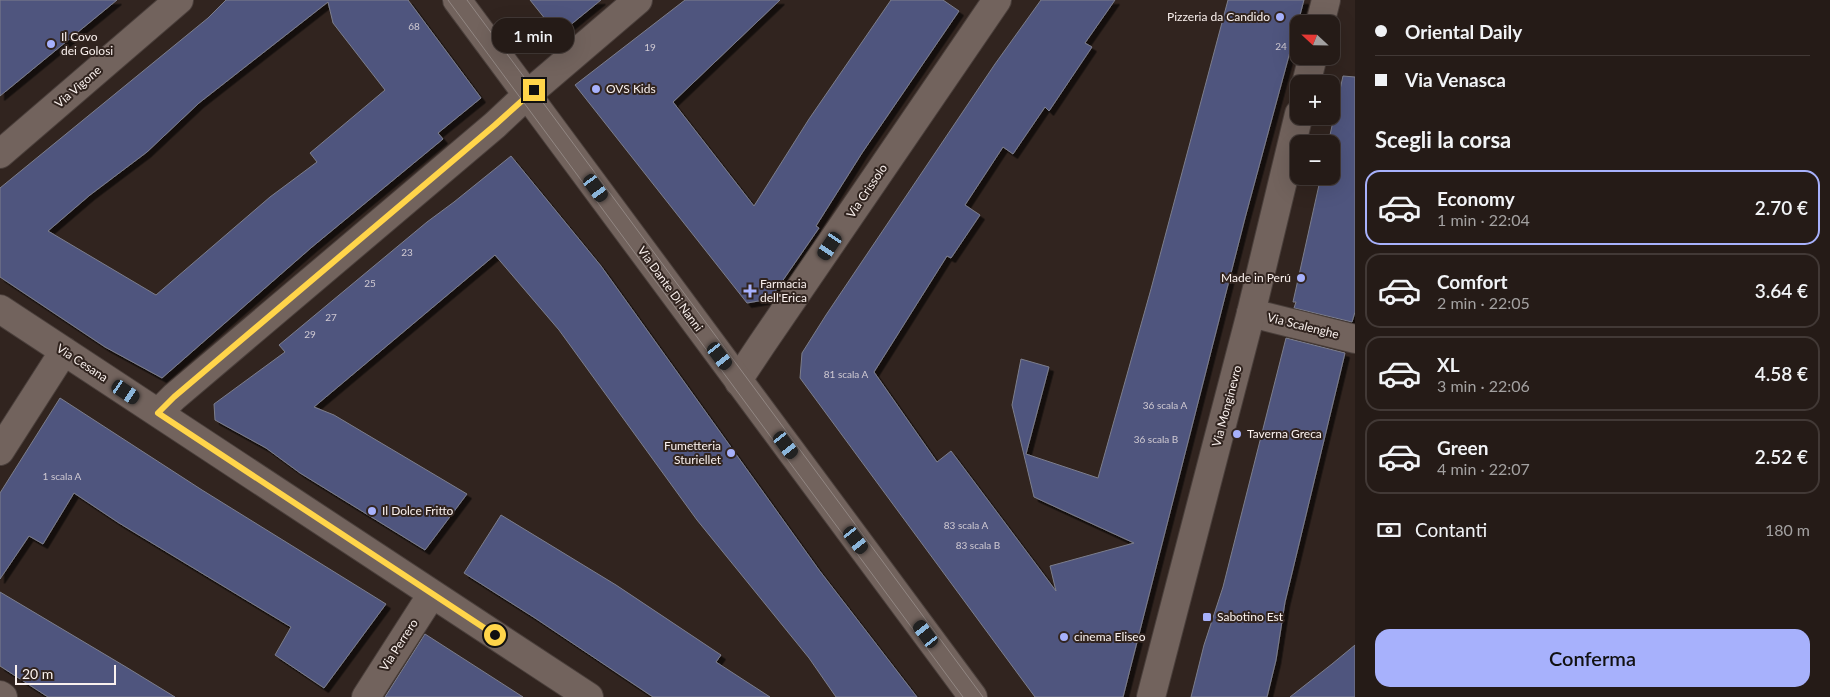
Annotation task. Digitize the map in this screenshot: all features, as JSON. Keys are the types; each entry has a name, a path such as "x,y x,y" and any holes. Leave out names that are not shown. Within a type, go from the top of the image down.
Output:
{"street":[{"name":"Via Vigone","path":"0,154 179,0"},
{"name":"Via Dante Di Nanni","path":"458,0 973,697"},
{"path":"158,413 174,397 495,125 528,94 638,0"},
{"name":"Via Crissolo","path":"739,382 742,374 758,350 997,0"},
{"path":"1322,15 1326,0"},
{"name":"Via Monginevro","path":"1151,697 1251,313 1296,125"},
{"name":"Via Cesana","path":"0,309 589,697"},
{"name":"Via Scalenghe","path":"1251,313 1355,339"},
{"path":"0,451 64,351"},
{"name":"Via Perrero","path":"366,697 432,594"}],"building":[{"path":"0,0 117,0 0,96"},
{"path":"226,0 408,0 481,98 438,133 443,139 312,247 162,378 105,347 0,277 0,188 208,18","holes":["328,2 333,23 385,90 310,153 317,162 270,197 156,295 48,231 90,195 147,152 199,103"]},
{"path":"530,0 601,0 558,35"},
{"path":"685,0 780,0 673,102 754,206 809,119 891,0 943,0 959,11 862,153 816,226 819,228 770,299 747,303 575,85"},
{"path":"1041,0 1115,0 1085,43 1092,47 1049,111 1045,107 1013,154 1003,147 965,205 980,215 951,258 947,256 874,372 937,462 951,451 1056,591 1050,566 1134,543 1034,497 1012,405 1021,359 1049,367 1026,454 1098,478 1151,289 1228,0 1304,0 1300,15 1290,15 1290,52 1245,218 1123,697 1035,697 800,378 802,353 995,64"},
{"path":"1343,76 1355,77 1355,312 1352,322 1294,308 1296,302 1293,302 1319,185 1340,185 1340,135 1330,135 1332,125 1340,125 1340,90"},
{"path":"511,156 601,266 819,570 917,697 836,697 809,658 697,520 559,330 495,255 314,407 334,415 467,494 425,550 300,473 266,448 215,420 214,404 285,352 279,345 427,222"},
{"path":"1286,338 1345,353 1285,602 1276,660 1267,697 1191,697 1204,645 1223,587"},
{"path":"60,398 202,490 386,604 324,688 275,655 291,627 119,523 74,493 43,544 29,536 0,579 0,493"},
{"path":"501,515 616,585 721,655 716,662 770,697 653,697 464,573"},
{"path":"0,592 175,697 48,697 0,666"},
{"path":"425,634 523,697 385,697"},
{"path":"1355,645 1355,697 1290,697 1332,664"}],"tram line":[{"path":"448,0 963,697"},
{"path":"467,0 983,697"}],"place":[{"name":"Pizzeria da Candido","path":"1280,17"},
{"name":"Il Covo dei Golosi","path":"51,44"},
{"name":"OVS Kids","path":"596,89"},
{"name":"Made in Perú","path":"1301,278"},
{"name":"Farmacia dell'Erica","path":"750,291"},
{"name":"Taverna Greca","path":"1237,434"},
{"name":"Fumetteria Sturiellet","path":"731,453"},
{"name":"Il Dolce Fritto","path":"372,511"},
{"name":"Sabotino Est","path":"1207,617"},
{"name":"cinema Eliseo","path":"1064,637"}],"route":[{"path":"495,635 158,413 174,397 534,90"}]}
